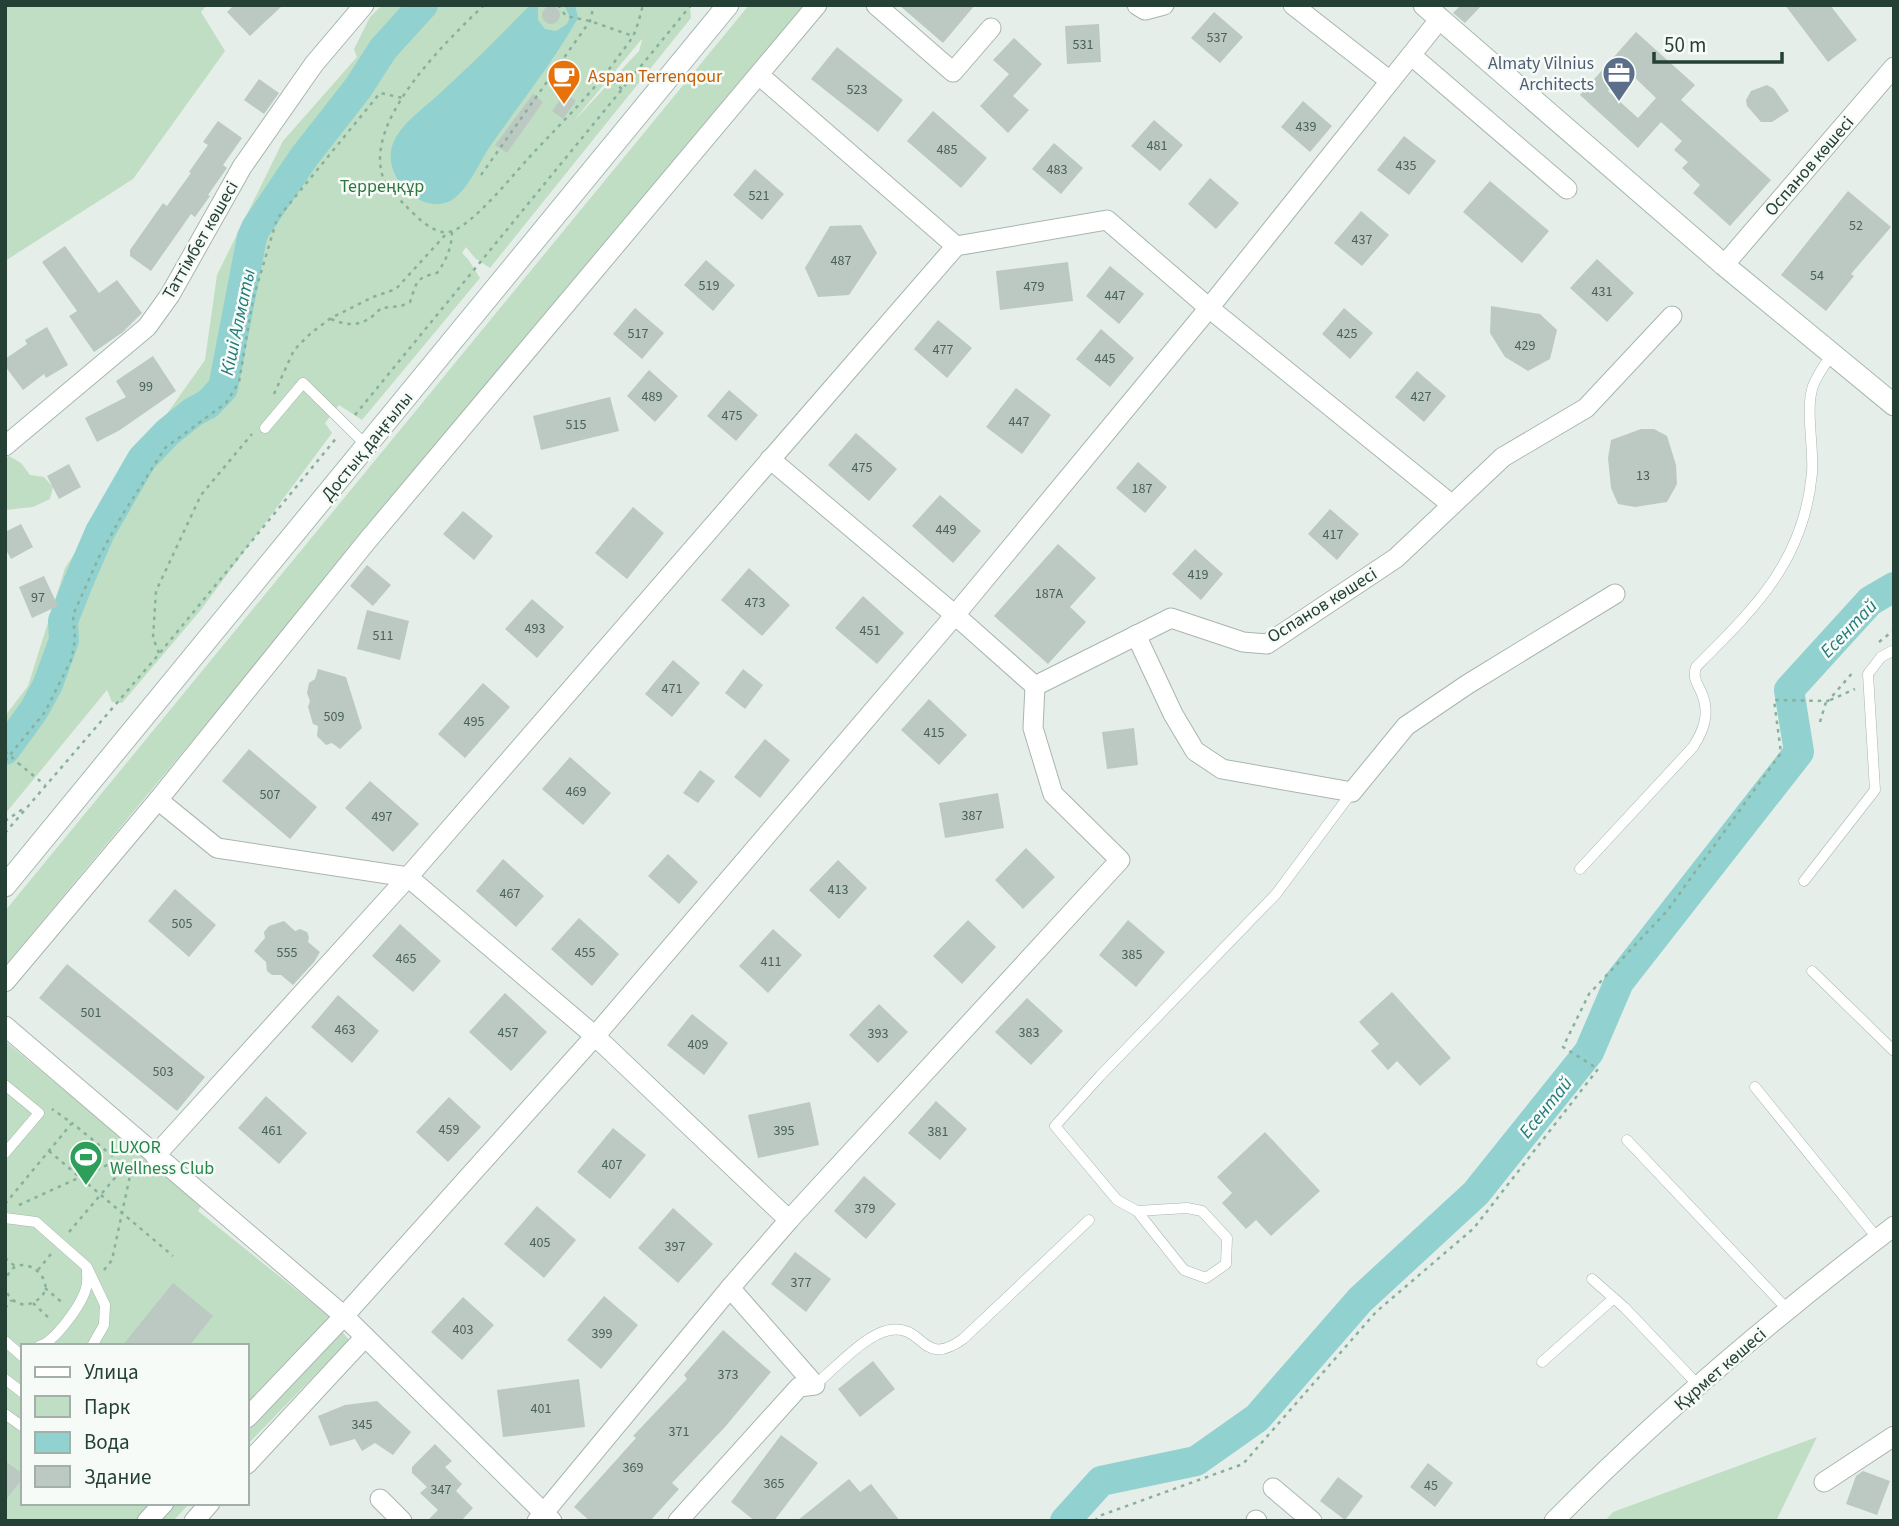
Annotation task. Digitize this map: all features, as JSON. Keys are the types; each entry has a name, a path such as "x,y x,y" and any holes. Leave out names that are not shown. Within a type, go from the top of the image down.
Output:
{"main road":[{"name":"Достық даңғылы","path":"5,886 729,5"},
{"path":"1432,13 1724,265 1894,405"}],"street":[{"name":"Таттімбет көшесі","path":"5,446 146,327 170,295 242,167 314,64 363,5"},
{"path":"5,982 158,800 367,541 817,5"},
{"path":"876,5 953,72 991,28"},
{"path":"1137,5 1145,10 1164,5"},
{"path":"1293,5 1390,81"},
{"path":"248,1417 344,1316 595,1035 955,615 1209,309 1412,56 1432,13"},
{"path":"1412,56 1567,190"},
{"name":"Оспанов көшесі","path":"1724,265 1894,68"},
{"path":"760,75 956,246"},
{"path":"155,1156 408,877 956,246 1107,220 1209,309 1452,505"},
{"name":"Оспанов көшесі","path":"1035,686 1171,618 1243,642 1266,644 1396,558 1503,457 1586,408 1672,316"},
{"path":"5,1026 344,1316 544,1518 730,1288 789,1220 1120,860 1053,794 1033,728 1035,686 770,459"},
{"path":"1136,635 1173,714 1195,751 1223,769 1352,792 1406,726 1468,684 1615,594"},
{"path":"158,800 217,848 408,877 595,1035 789,1220"},
{"name":"Құрмет көшесі","path":"1554,1521 1606,1469 1699,1386 1788,1310 1894,1226"},
{"path":"730,1288 815,1385"},
{"path":"248,1463 365,1338"},
{"path":"678,1521 799,1387 815,1385"},
{"path":"1824,1482 1894,1436"},
{"path":"1273,1488 1312,1521"},
{"path":"380,1499 402,1521"},
{"path":"147,1521 162,1505"},
{"path":"194,1521 208,1505"}],"lane":[{"path":"1580,869 1702,734 1706,719 1702,694 1695,679 1696,667 1749,613 1778,575 1795,545 1806,510 1812,474 1812,387 1832,354"},
{"path":"261,426 303,383 367,447"},
{"path":"1804,881 1875,790 1868,674 1881,657 1894,650"},
{"path":"1137,1211 1186,1208 1202,1211 1227,1238 1226,1264 1206,1278 1184,1270 1137,1211 1117,1200 1055,1126 1276,894 1352,792"},
{"path":"1812,971 1894,1051"},
{"path":"5,1085 39,1113 5,1153"},
{"path":"1755,1087 1878,1239"},
{"path":"1628,1140 1788,1310"},
{"path":"5,1217 36,1222 87,1267 105,1305 104,1325 93,1344"},
{"path":"815,1385 876,1334 892,1329 906,1331 930,1348 940,1351 950,1348 963,1339 1089,1220"},
{"path":"44,1344 61,1329 87,1287 87,1267"},
{"path":"1592,1279 1614,1298 1699,1386"},
{"path":"1542,1362 1614,1298"},
{"path":"6,1342 21,1355"},
{"path":"5,1379 21,1391"},
{"path":"5,1414 21,1426"}],"path":[{"path":"447,233 431,227 387,187 380,166 382,140 403,98 421,72 484,5"},
{"path":"558,5 569,17 590,21 633,36"},
{"path":"481,175 590,21 594,5"},
{"path":"270,402 294,350 311,333 331,318 396,289 447,233 461,227 480,210 573,113 633,36 643,5"},
{"path":"421,72 427,77"},
{"path":"604,75 622,89"},
{"path":"5,761 45,712 72,658 75,639 73,615 121,517 165,448 226,403 239,382 251,308 277,219 380,93 403,98"},
{"path":"331,318 343,324 361,325 381,308 410,302 416,281 421,276 437,273 445,262 452,244 453,230"},
{"path":"159,654 153,638 156,591 201,495 261,426"},
{"path":"1882,639 1894,630"},
{"path":"1095,1521 1099,1516 1243,1464 1376,1311 1474,1228 1598,1069 1563,1047 1588,994 1667,911 1781,753 1774,700 1828,701 1868,683"},
{"path":"1820,722 1828,701"},
{"path":"5,751 44,785"},
{"path":"5,821 27,806"},
{"path":"39,1113 53,1108 131,1171 112,1260 94,1282"},
{"path":"5,1204 72,1123"},
{"path":"49,1151 173,1256"},
{"path":"18,1206 118,1160"},
{"path":"38,1270 125,1166"},
{"path":"5,1258 16,1268"},
{"path":"25,1265 38,1270 42,1275 42,1295 33,1303 20,1304 12,1300 5,1283 8,1274 16,1268 25,1265"},
{"path":"44,1288 73,1311"},
{"path":"5,1308 12,1300"},
{"path":"33,1303 61,1329"}],"green space":[{"path":"5,5 207,5 201,12 225,51 133,179 5,261"},
{"name":"Терреңқұр","path":"382,5 690,5 691,18 490,268 475,258 466,247 462,253 480,278 362,420 339,405 325,423 332,433 200,611 122,703 112,702 107,690 5,814 5,716 28,686 65,568 154,432 205,360 217,275 283,141 357,57 354,49 370,17","holes":["642,40 639,51 572,123"]},
{"path":"749,5 804,5 5,966 5,911"},
{"path":"9,456 21,463 30,475 44,477 53,487 50,499 33,507 5,510 5,458"},
{"name":"LUXOR Wellness Club","path":"5,1041 202,1205 198,1211 330,1317 349,1340 248,1444 248,1344 21,1344 21,1505 188,1505 173,1521 5,1521"},
{"path":"1817,1437 1776,1521 1605,1521 1613,1512"}],"water":[{"path":"530,5 538,5 538,20 545,29 556,31 567,24 570,17 564,5 575,5 578,18 548,66 458,195 446,202 433,204 421,200 399,182 393,169 391,155 394,141 408,122"}],"building":[{"path":"234,5 283,5 250,36 227,12"},
{"path":"899,5 975,5 943,43"},
{"path":"1461,5 1482,5 1465,23 1453,13"},
{"path":"1785,5 1830,5 1857,40 1828,62"},
{"path":"551,6 557,9 560,15 557,21 551,24 545,21 542,15 545,9"},
{"path":"1214,12 1243,37 1220,63 1191,38"},
{"path":"1099,24 1101,62 1067,64 1065,26"},
{"path":"1636,32 1695,85 1681,100 1771,180 1730,226 1693,193 1700,185 1682,168 1688,162 1674,150 1682,141 1661,122 1638,148 1580,95","holes":["1627,70 1656,98 1638,118 1608,91"]},
{"path":"1014,38 1042,64 1013,96 1029,110 1008,133 980,106 1009,74 993,60"},
{"path":"837,47 903,100 878,132 811,79"},
{"path":"259,79 279,93 264,114 244,100"},
{"path":"1767,85 1774,89 1789,111 1772,122 1761,122 1747,106 1746,100 1751,91"},
{"name":"Aspan Terrenqour","path":"565,93 576,101 563,119 552,111"},
{"path":"533,94 543,102 507,153 495,145"},
{"path":"1303,101 1332,126 1310,152 1281,127"},
{"path":"933,111 987,158 961,188 907,141"},
{"path":"1154,120 1183,145 1160,171 1131,146"},
{"path":"218,121 242,138 223,165 227,168 208,195 210,196 195,217 191,214 151,271 130,256 130,250 163,203 167,206 191,173 189,172 208,145 203,142"},
{"path":"1404,136 1436,161 1409,195 1377,170"},
{"path":"1054,143 1083,168 1061,194 1032,169"},
{"path":"755,169 784,194 762,220 733,195"},
{"path":"1210,178 1239,203 1216,229 1188,204"},
{"path":"1490,181 1549,231 1522,263 1463,212"},
{"path":"1848,191 1891,227 1851,274 1854,276 1826,311 1781,275"},
{"path":"1361,211 1389,235 1362,266 1334,243"},
{"path":"861,225 877,253 849,295 818,297 805,268 830,226"},
{"path":"65,246 99,293 117,280 142,313 123,332 94,352 69,316 77,311 42,262"},
{"path":"1597,259 1634,293 1607,322 1570,288"},
{"path":"706,260 735,285 713,311 684,285"},
{"path":"1068,262 1073,301 1000,310 996,271"},
{"path":"1110,266 1144,294 1119,324 1086,296"},
{"path":"1491,306 1540,314 1557,330 1550,359 1528,371 1505,357 1490,333"},
{"path":"635,308 664,333 642,359 613,334"},
{"path":"1344,308 1373,333 1350,359 1322,334"},
{"path":"938,320 972,348 947,378 914,349"},
{"path":"47,327 68,365 46,378 44,374 23,390 5,366 5,359 27,344 25,340"},
{"path":"1101,329 1134,358 1110,387 1076,359"},
{"path":"153,356 176,391 120,430 97,442 85,418 126,397 116,381"},
{"path":"649,370 678,396 655,422 627,396"},
{"path":"1417,371 1446,396 1424,422 1395,397"},
{"path":"1016,388 1051,415 1022,454 986,427"},
{"path":"729,390 758,415 736,441 707,416"},
{"path":"610,397 619,431 541,450 533,416"},
{"path":"1641,429 1654,429 1667,436 1676,465 1677,484 1667,502 1635,507 1618,504 1611,488 1608,458 1611,440"},
{"path":"856,433 897,469 869,501 828,465"},
{"path":"1138,462 1167,487 1145,513 1116,488"},
{"path":"69,464 81,487 59,499 47,476"},
{"path":"940,495 981,531 953,563 912,526"},
{"path":"633,507 664,533 627,579 595,553"},
{"path":"1330,509 1359,534 1337,560 1308,534"},
{"path":"463,511 493,536 474,560 443,534"},
{"path":"21,524 33,547 11,559 5,548 5,532"},
{"path":"1058,544 1096,578 1070,607 1086,622 1048,664 994,616"},
{"path":"1195,549 1223,574 1201,600 1172,574"},
{"path":"367,565 391,585 373,606 350,586"},
{"path":"749,568 790,605 762,636 721,600"},
{"path":"44,576 58,606 32,618 19,587"},
{"path":"863,596 904,633 877,664 835,628"},
{"path":"532,599 564,627 537,658 505,629"},
{"path":"367,610 409,621 400,660 357,649"},
{"path":"673,660 700,683 672,717 645,694"},
{"path":"318,669 346,677 362,728 340,749 332,743 326,745 317,736 318,726 313,724 308,707 309,683 315,679"},
{"path":"743,669 763,685 745,709 725,693"},
{"path":"483,683 510,707 465,758 438,734"},
{"path":"929,699 967,735 939,765 901,730"},
{"path":"1134,728 1138,765 1107,769 1102,732"},
{"path":"765,739 790,760 760,798 734,777"},
{"path":"249,749 317,807 290,839 222,781"},
{"path":"570,757 611,793 583,825 542,789"},
{"path":"700,770 715,781 698,803 683,793"},
{"path":"370,781 419,824 393,852 345,808"},
{"path":"998,793 1004,828 945,838 939,803"},
{"path":"1026,848 1055,877 1023,909 995,880"},
{"path":"668,854 698,882 679,904 648,876"},
{"path":"503,859 544,896 516,927 476,891"},
{"path":"838,860 867,888 839,919 809,890"},
{"path":"175,889 216,925 189,957 148,921"},
{"path":"579,918 619,954 592,986 551,949"},
{"path":"968,920 996,947 962,984 933,956"},
{"path":"1128,920 1165,952 1136,987 1099,955"},
{"path":"284,921 295,931 300,929 307,932 308,942 320,952 293,985 281,975 272,975 267,971 266,962 254,951 265,938 264,932 269,926"},
{"path":"400,924 441,961 413,992 372,956"},
{"path":"773,929 802,955 768,993 739,966"},
{"path":"67,964 205,1077 177,1111 39,998"},
{"path":"1392,992 1451,1058 1420,1086 1397,1061 1388,1070 1371,1051 1379,1044 1359,1022"},
{"path":"505,993 547,1032 511,1071 469,1032"},
{"path":"338,995 379,1031 352,1063 311,1027"},
{"path":"1027,998 1063,1031 1031,1065 995,1032"},
{"path":"879,1004 908,1032 878,1063 849,1035"},
{"path":"692,1014 728,1043 704,1075 667,1045"},
{"path":"266,1096 307,1133 279,1164 238,1128"},
{"path":"449,1097 481,1127 448,1162 416,1132"},
{"path":"936,1101 967,1129 940,1160 908,1133"},
{"path":"810,1102 819,1145 758,1158 748,1115"},
{"path":"613,1128 646,1155 610,1199 577,1172"},
{"path":"1265,1132 1320,1191 1271,1236 1256,1220 1246,1229 1222,1203 1232,1193 1217,1177"},
{"path":"864,1176 896,1204 866,1239 834,1211"},
{"path":"537,1206 576,1240 544,1278 504,1244"},
{"path":"673,1208 713,1244 678,1283 638,1248"},
{"path":"795,1252 831,1279 806,1312 771,1284"},
{"path":"173,1283 213,1316 191,1344 124,1344"},
{"path":"604,1296 638,1325 601,1369 567,1340"},
{"path":"463,1297 494,1325 462,1360 431,1332"},
{"path":"723,1330 771,1372 725,1427 672,1483 679,1489 650,1521 590,1521 574,1507 636,1438 633,1436 687,1379 684,1375"},
{"path":"873,1361 895,1389 860,1417 838,1389"},
{"path":"579,1379 585,1427 503,1437 497,1390"},
{"path":"377,1401 411,1432 393,1455 375,1443 362,1451 355,1439 330,1446 318,1416 345,1405"},
{"path":"781,1435 818,1463 774,1521 755,1521 731,1502"},
{"path":"435,1444 452,1461 445,1467 462,1484 456,1491 473,1508 461,1521 427,1521 438,1510 420,1493 427,1487 412,1473 412,1467"},
{"path":"5,1461 21,1473 21,1481 5,1501"},
{"path":"1428,1463 1453,1483 1435,1507 1410,1487"},
{"path":"1863,1471 1890,1481 1877,1515 1846,1504 1856,1476"},
{"path":"1338,1477 1363,1496 1345,1520 1320,1501"},
{"path":"849,1479 860,1492 871,1484 900,1521 797,1521"}],"waterway":[{"name":"Кіші Алматы","path":"5,750 34,710 48,684 64,640 63,621 78,583 100,532 142,459 168,432 208,404 223,388 256,228 304,157 358,88 383,49 423,5"},
{"name":"Есентай","path":"1065,1521 1101,1481 1196,1461 1257,1418 1360,1300 1476,1193 1589,1052 1619,982 1799,752 1789,690 1870,601 1894,587"}],"place":[{"name":"Almaty Vilnius Architects","path":"1619,103"},
{"name":"Aspan Terrenqour","path":"564,106"},
{"name":"LUXOR Wellness Club","path":"86,1187"}]}
